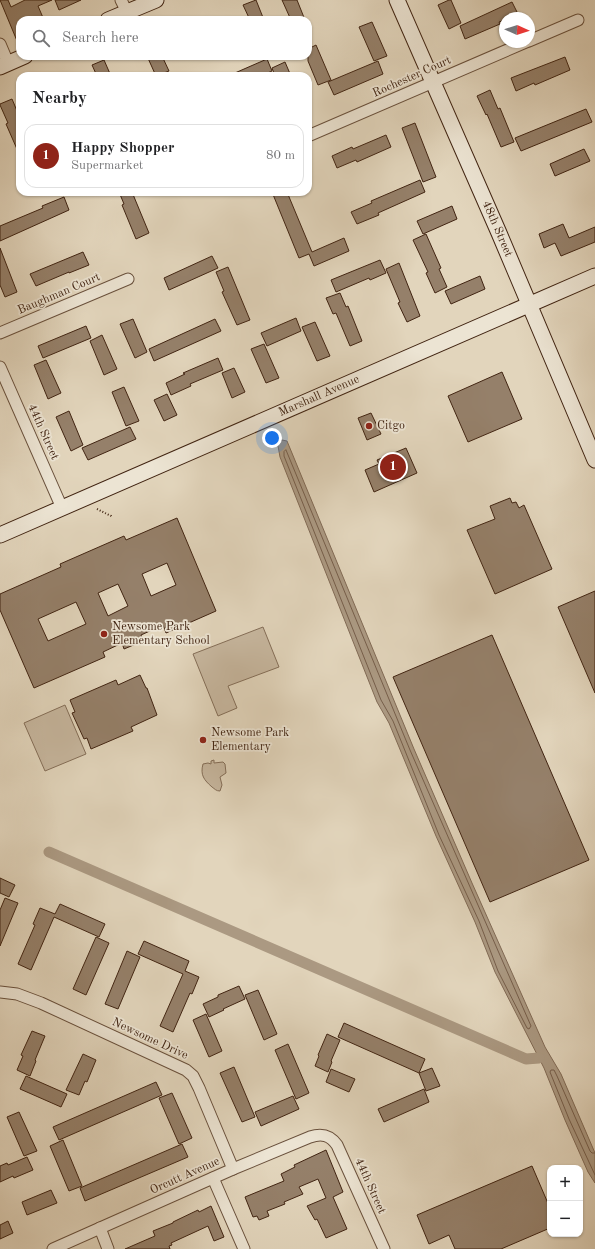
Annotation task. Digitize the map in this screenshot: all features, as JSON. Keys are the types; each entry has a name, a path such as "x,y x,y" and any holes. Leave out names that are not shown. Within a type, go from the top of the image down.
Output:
{"street":[{"path":"113,16 124,6 156,0"},
{"name":"48th Street","path":"397,0 595,460"},
{"name":"Rochester Court","path":"535,38 578,20"},
{"path":"0,44 4,65 16,60"},
{"name":"Rochester Court","path":"312,134 512,48"},
{"name":"Marshall Avenue","path":"0,535 595,276"},
{"name":"Baughman Court","path":"0,333 128,279"},
{"name":"44th Street","path":"0,368 62,508"},
{"name":"Newsome Drive","path":"0,992 17,994 41,1003 186,1070 193,1076 199,1088 233,1169"},
{"name":"Orcutt Avenue","path":"53,1249 233,1169 316,1135 329,1137"},
{"name":"44th Street","path":"329,1137 338,1145 384,1249"},
{"path":"213,1178 244,1249"},
{"path":"100,1228 108,1249"}],"path":[{"path":"97,509 111,516 112,518"}],"shaded area":[{"path":"263,627 279,667 228,686 237,708 218,716 193,654"},
{"path":"65,705 86,754 45,771 24,723"},
{"path":"214,760 214,763 223,762 225,764 226,773 220,777 222,785 220,791 217,791 209,784 202,774 203,764 211,764 211,761"}],"water":[{"path":"282,440 287,441 414,749 545,1047 561,1074 595,1153 595,1183 588,1172 544,1068 495,972 389,723 377,702 280,457 278,446"}],"building":[{"path":"0,0 8,0 11,7 25,0 52,0 38,6 42,16 16,16 16,38"},
{"path":"55,0 81,0 59,10"},
{"path":"256,0 262,16 248,16 243,5"},
{"path":"282,0 297,0 303,16 289,16"},
{"path":"451,0 461,23 449,29 438,5"},
{"path":"512,2 517,12 499,12 499,24 465,39 460,26"},
{"path":"372,22 387,56 374,61 359,27"},
{"path":"316,45 331,80 318,85 308,61 312,60 312,47"},
{"path":"565,57 570,70 535,85 534,83 516,91 511,78"},
{"path":"104,60 109,72 95,72 92,65"},
{"path":"149,60 164,60 169,71 154,72"},
{"path":"265,60 267,60 272,71 270,72 237,72"},
{"path":"378,61 383,74 334,95 328,82"},
{"path":"285,62 289,72 274,72 272,68"},
{"path":"490,90 498,109 500,108 514,142 501,147 487,114 486,115 477,96"},
{"path":"12,99 16,108 16,147 6,124 8,123 0,104"},
{"path":"586,109 592,122 521,151 515,138"},
{"path":"415,123 436,177 423,182 402,128"},
{"path":"386,135 391,147 357,162 356,160 337,168 332,156"},
{"path":"584,149 590,161 555,176 550,164"},
{"path":"420,180 425,192 378,213 379,215 357,224 351,212 372,203 371,201"},
{"path":"121,196 134,196 149,233 136,239 122,205 124,204"},
{"path":"274,196 289,196 312,252 344,238 349,251 314,266 309,254 299,258"},
{"path":"64,197 69,210 0,241 0,226 43,208 42,206"},
{"path":"452,206 457,219 423,234 417,221"},
{"path":"563,224 569,238 595,227 595,242 561,256 555,243 544,248 539,234"},
{"path":"426,234 441,268 439,269 447,287 435,293 426,273 428,272 413,240"},
{"path":"0,248 17,292 5,297 0,285"},
{"path":"83,252 89,265 36,286 30,274"},
{"path":"212,256 218,268 169,290 164,278"},
{"path":"380,260 386,273 370,280 369,278 336,292 331,280"},
{"path":"399,263 420,316 407,322 398,303 400,302 386,269"},
{"path":"228,267 250,320 237,325 222,292 224,291 216,272"},
{"path":"480,276 485,289 451,304 445,291"},
{"path":"340,293 346,307 348,306 362,341 350,346 336,313 333,314 326,298"},
{"path":"296,318 301,331 267,346 261,333"},
{"path":"133,319 147,352 135,358 120,324"},
{"path":"215,319 221,331 154,361 149,349"},
{"path":"315,322 330,356 317,361 302,327"},
{"path":"86,326 91,338 43,358 38,346"},
{"path":"102,335 117,369 104,375 90,341"},
{"path":"264,344 279,378 266,383 251,349"},
{"path":"218,358 223,370 190,384 191,386 171,395 166,383 185,374 183,373"},
{"path":"46,360 61,393 48,399 34,365"},
{"path":"234,368 245,392 232,398 222,373"},
{"path":"502,372 522,419 468,442 448,396"},
{"path":"124,387 139,421 126,426 112,392"},
{"path":"167,394 177,415 164,421 154,400"},
{"path":"69,411 83,445 71,451 56,417"},
{"name":"Citgo","path":"371,413 381,434 367,440 358,418"},
{"path":"130,427 136,439 88,460 82,448"},
{"path":"406,448 417,473 374,492 365,470 379,464 377,460"},
{"path":"510,498 512,503 516,502 519,508 524,505 552,569 495,594 467,530 495,519 490,506"},
{"name":"Newsome Park Elementary School","path":"177,518 216,611 166,633 163,625 141,635 143,641 124,649 122,643 103,652 105,657 34,688 0,610 0,594 61,567 60,564 124,536 126,540","holes":["167,563 176,585 151,596 142,574","118,584 128,606 108,616 98,593","76,602 86,624 48,641 38,619"]},
{"path":"595,591 595,693 558,607"},
{"path":"492,635 589,860 490,902 393,677"},
{"path":"140,675 147,688 157,715 131,727 133,731 91,749 87,738 84,739 72,713 75,712 70,700 116,680 118,685"},
{"path":"0,878 15,885 9,897 0,893"},
{"path":"5,898 18,903 0,946 0,910"},
{"path":"60,904 105,924 99,937 54,917 31,970 18,964 35,925 33,924 40,908 55,914"},
{"path":"96,937 109,943 86,995 73,989"},
{"path":"144,941 189,961 185,971 199,977 192,994 190,993 173,1032 160,1026 183,974 138,954"},
{"path":"127,951 140,957 118,1009 105,1004"},
{"path":"239,986 245,999 209,1017 203,1004 218,997 218,995"},
{"path":"258,990 277,1034 264,1040 245,995"},
{"path":"206,1014 222,1051 209,1057 193,1020"},
{"path":"344,1023 425,1059 419,1073 338,1037"},
{"path":"32,1031 45,1036 30,1076 17,1070 23,1056 21,1055"},
{"path":"327,1034 340,1040 328,1072 315,1066"},
{"path":"288,1044 309,1093 296,1099 275,1050"},
{"path":"83,1054 96,1060 87,1082 85,1081 79,1095 66,1090"},
{"path":"234,1067 255,1117 242,1122 220,1073"},
{"path":"432,1068 440,1086 426,1091 419,1073"},
{"path":"331,1069 355,1079 349,1092 326,1082"},
{"path":"26,1076 67,1094 61,1107 20,1089"},
{"path":"156,1082 162,1095 59,1140 53,1127"},
{"path":"424,1089 429,1102 384,1122 378,1109"},
{"path":"172,1093 192,1138 179,1144 159,1098"},
{"path":"293,1096 299,1109 261,1126 255,1112"},
{"path":"19,1112 37,1151 24,1156 7,1117"},
{"path":"63,1140 82,1186 69,1191 50,1146"},
{"path":"182,1144 188,1157 85,1201 80,1188"},
{"path":"326,1150 343,1192 333,1197 347,1229 326,1238 317,1219 315,1220 307,1206 326,1198 318,1179 299,1187 303,1194 284,1202 285,1204 267,1211 269,1216 259,1220 257,1216 253,1217 245,1197 284,1181 281,1174 295,1167 294,1165"},
{"path":"27,1157 33,1170 0,1182 0,1166 7,1163 8,1165"},
{"path":"532,1166 547,1201 547,1229 501,1249 455,1249 449,1235 429,1244 417,1215"},
{"path":"51,1190 57,1203 27,1215 22,1202"},
{"path":"211,1206 224,1237 214,1241 208,1226 171,1243 172,1245 169,1246 170,1249 125,1249 155,1236 153,1231 173,1223 198,1210 199,1212"},
{"path":"8,1221 13,1233 0,1239 0,1225"}],"waterway":[{"path":"49,852 526,1059 539,1058"}],"place":[{"name":"Citgo","path":"369,426"},
{"name":"Happy Shopper","path":"393,467"},
{"name":"Newsome Park Elementary School","path":"104,634"},
{"name":"Newsome Park Elementary","path":"203,740"}]}
